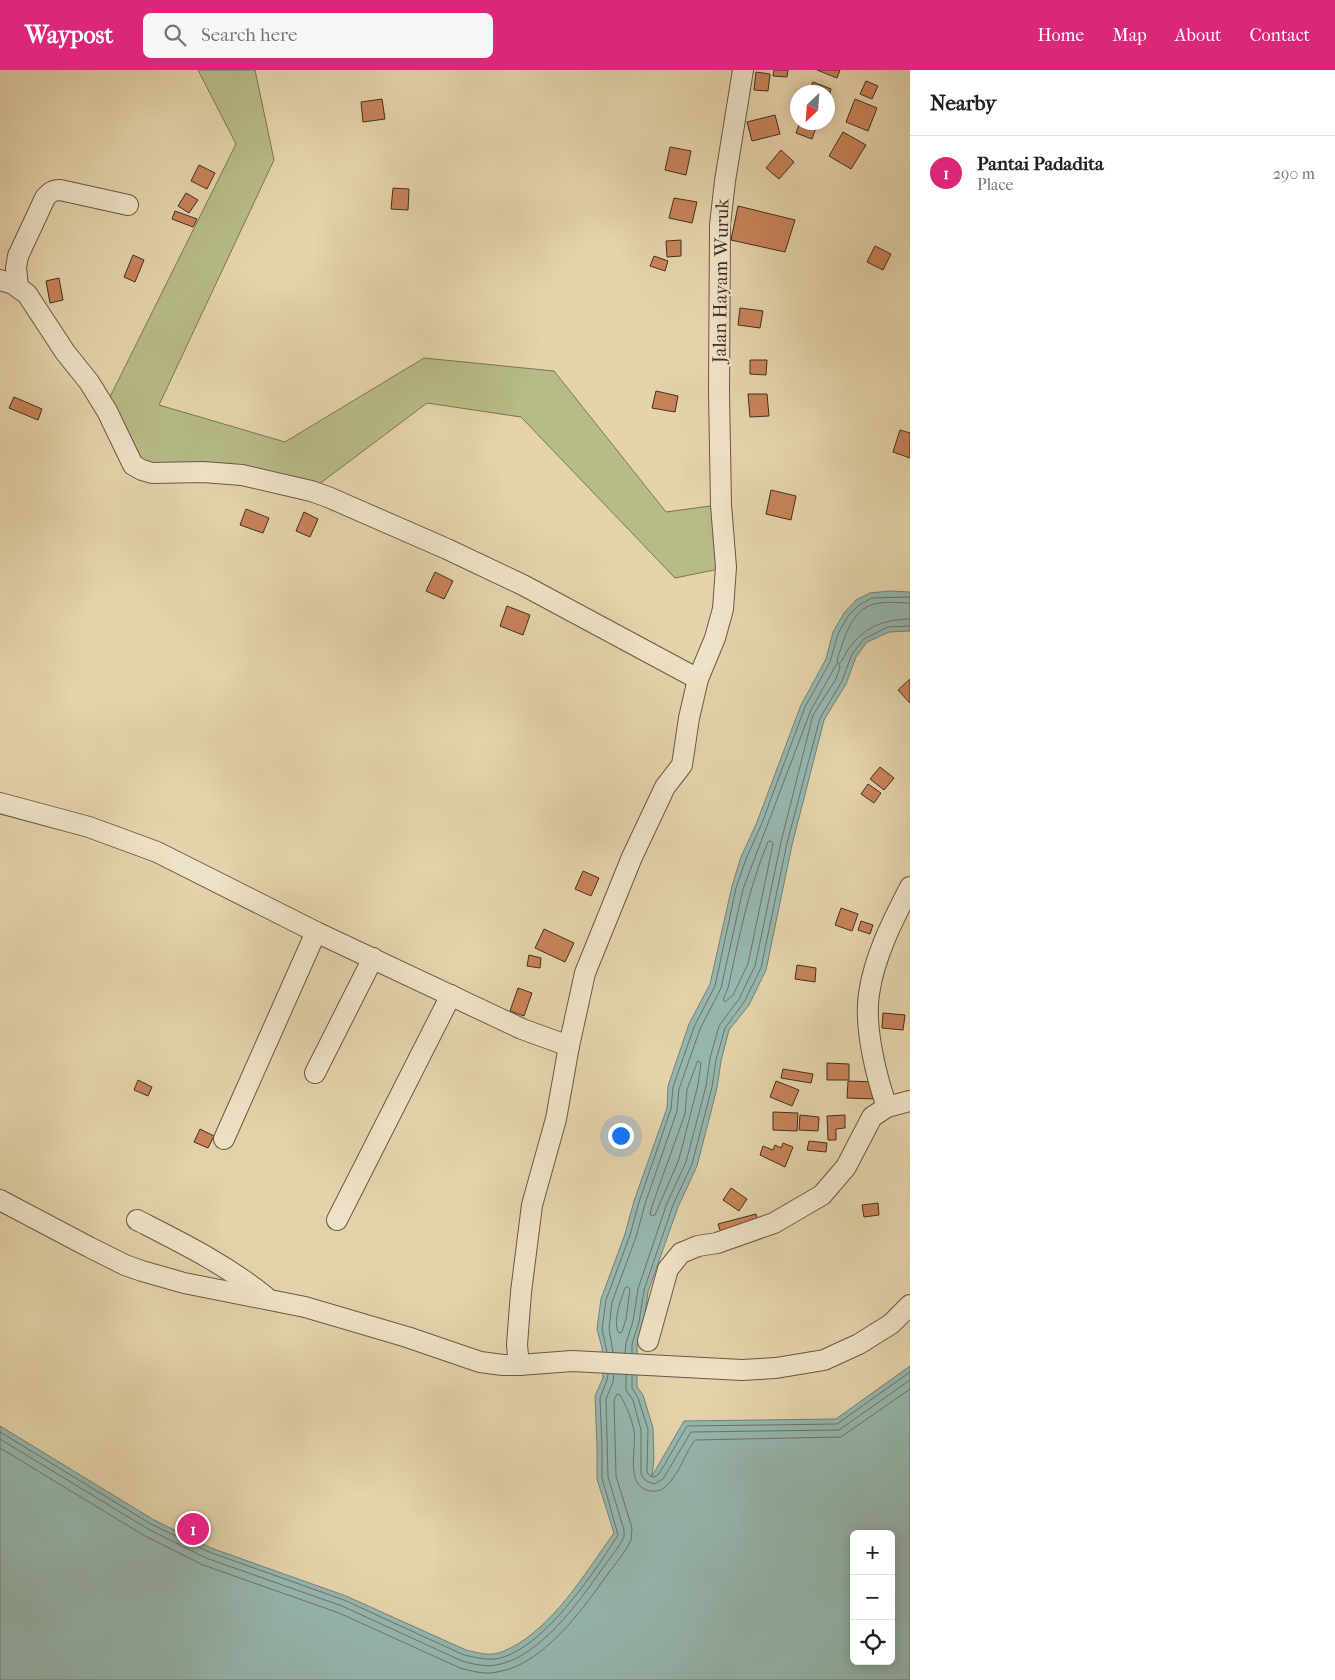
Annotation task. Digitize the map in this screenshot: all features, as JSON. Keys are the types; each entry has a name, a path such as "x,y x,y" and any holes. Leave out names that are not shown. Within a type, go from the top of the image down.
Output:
{"street":[{"name":"Jalan Hayam Wuruk","path":"519,1365 517,1345 520,1292 532,1204 556,1119 585,973 636,849 665,787 682,765 689,718 698,679 720,622 726,566 721,499 719,392 720,225 725,181 744,70"},
{"path":"128,205 60,190 54,190 49,193 18,256 16,268 9,283 27,294 65,352 89,382 107,411 133,465 152,473 203,472 242,475 320,494 431,542 523,585 698,679"},
{"path":"0,803 89,826 157,852 316,932 522,1029 569,1046"},
{"path":"887,1107 877,1076 870,1036 868,995 884,944 910,887"},
{"path":"224,1139 316,932"},
{"path":"315,1073 373,958"},
{"path":"337,1220 452,995"},
{"path":"648,1341 668,1269 681,1253 698,1246 717,1243 774,1223 822,1194 846,1167 872,1117 887,1107 910,1101"},
{"path":"0,1200 125,1265 184,1283 332,1314 480,1362 503,1365 572,1361 742,1370 776,1368 824,1360 859,1344 891,1324 910,1305"},
{"path":"136,1220 240,1277 270,1300"}],"green space":[{"path":"198,70 255,70 274,160 159,405 285,442 424,358 554,371 666,512 717,505 724,568 675,578 521,417 427,403 310,491 140,463 106,405 236,144"}],"water":[{"path":"889,591 910,592 910,631 889,632 867,642 856,657 846,684 824,720 792,845 766,970 749,1005 729,1030 721,1061 717,1088 697,1166 678,1207 648,1292 644,1323 637,1345 637,1387 643,1395 653,1428 654,1459 652,1476 684,1421 836,1419 910,1366 910,1680 0,1680 0,1426 154,1520 211,1548 346,1596 466,1650 493,1654 518,1644 547,1621 571,1593 614,1533 597,1479 595,1396 603,1378 602,1348 597,1329 601,1299 667,1108 668,1086 689,1024 710,984 732,886 741,857 757,822 801,705 826,659 833,632 844,613 856,600 870,593"}],"building":[{"path":"774,70 788,70 787,77 773,76"},
{"path":"817,70 840,70 837,78"},
{"path":"756,72 770,74 768,91 754,90"},
{"path":"866,81 878,86 872,99 860,94"},
{"path":"382,99 385,119 363,122 361,102"},
{"path":"855,99 877,108 868,131 846,122"},
{"path":"775,115 780,134 752,141 747,122"},
{"path":"797,130 815,130 812,139 796,133"},
{"path":"843,132 866,145 851,169 829,156"},
{"path":"670,147 691,151 686,175 665,170"},
{"path":"781,150 794,162 779,179 766,168"},
{"path":"199,165 215,173 207,189 191,181"},
{"path":"393,188 409,189 408,210 391,209"},
{"path":"186,193 198,200 189,213 178,206"},
{"path":"674,198 697,202 692,223 669,218"},
{"path":"738,206 795,220 785,252 731,240"},
{"path":"175,211 197,219 193,227 172,219"},
{"path":"681,240 681,256 667,257 666,241"},
{"path":"875,246 891,254 883,270 867,262"},
{"path":"133,255 144,260 135,282 124,277"},
{"path":"654,256 668,261 665,271 650,266"},
{"path":"59,278 63,300 50,303 46,281"},
{"path":"740,308 763,311 760,328 738,325"},
{"path":"750,360 767,360 766,375 750,374"},
{"path":"656,391 678,396 675,412 652,408"},
{"path":"748,394 767,394 769,416 750,417"},
{"path":"14,397 42,409 38,420 9,408"},
{"path":"900,430 910,433 910,458 893,452"},
{"path":"771,490 796,496 791,520 766,514"},
{"path":"246,509 269,518 263,533 240,525"},
{"path":"304,512 318,519 310,537 296,531"},
{"path":"435,572 453,581 444,599 426,591"},
{"path":"507,606 530,615 523,635 500,626"},
{"path":"910,679 910,703 898,690"},
{"path":"880,767 894,778 884,790 870,779"},
{"path":"868,784 881,793 874,803 861,794"},
{"path":"583,871 599,878 591,896 575,889"},
{"path":"841,908 858,914 852,931 835,925"},
{"path":"861,921 873,925 870,934 858,930"},
{"path":"544,929 574,943 565,962 535,948"},
{"path":"529,955 541,958 540,968 527,966"},
{"path":"797,965 816,968 815,982 795,979"},
{"path":"518,988 532,993 524,1016 510,1011"},
{"path":"883,1013 905,1015 903,1030 882,1028"},
{"path":"827,1063 849,1064 849,1080 827,1080"},
{"path":"783,1069 813,1074 811,1083 781,1078"},
{"path":"138,1080 152,1087 148,1096 134,1090"},
{"path":"776,1081 799,1090 792,1106 770,1097"},
{"path":"848,1081 876,1082 876,1099 847,1098"},
{"path":"773,1112 798,1113 797,1131 773,1130"},
{"path":"800,1115 819,1117 818,1131 799,1130"},
{"path":"845,1115 845,1128 836,1129 836,1140 828,1140 827,1116"},
{"path":"200,1129 214,1136 208,1148 194,1142"},
{"path":"809,1141 827,1143 826,1152 807,1150"},
{"path":"783,1143 793,1147 785,1167 760,1155 763,1146 773,1150 775,1145 781,1148"},
{"path":"731,1188 747,1199 739,1211 723,1200"},
{"path":"878,1203 879,1215 864,1217 862,1205"},
{"path":"756,1214 759,1226 722,1236 718,1224"}],"place":[{"name":"Pantai Padadita","path":"193,1529"}]}
